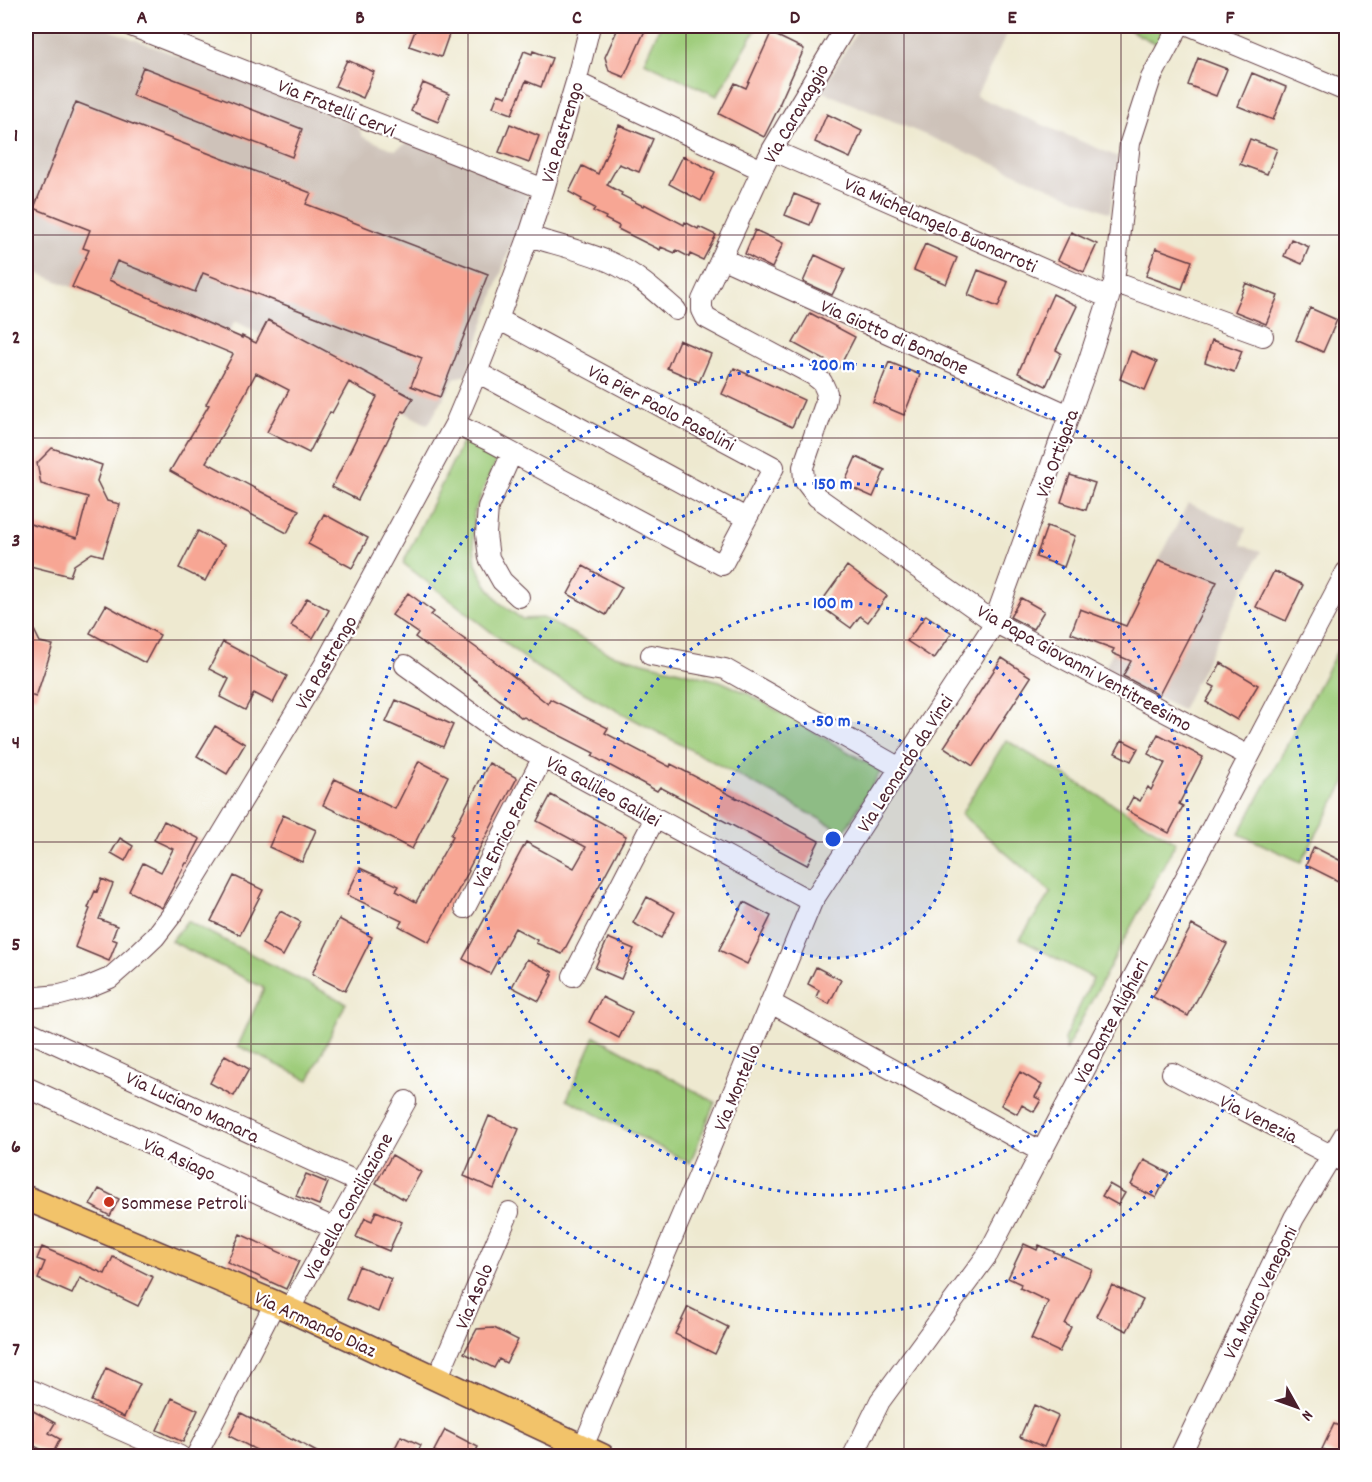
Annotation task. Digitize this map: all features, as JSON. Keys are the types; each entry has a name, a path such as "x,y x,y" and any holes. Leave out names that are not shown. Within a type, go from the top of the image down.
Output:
{"main road":[{"name":"Via Armando Diaz","path":"26,1198 282,1307 437,1379 588,1454"}],"street":[{"name":"Via Fratelli Cervi","path":"131,26 173,33 544,189"},
{"name":"Via Pastrengo","path":"26,998 60,995 110,978 155,937 174,912 326,662 455,424 477,372 544,189 590,26"},
{"name":"Via Caravaggio","path":"762,170 846,26"},
{"name":"Via Ortigara","path":"994,621 1112,290 1130,143 1152,78 1179,26"},
{"path":"1191,26 1347,91"},
{"path":"576,82 762,170"},
{"name":"Via Michelangelo Buonarroti","path":"772,150 1112,290"},
{"name":"Via Papa Giovanni Ventitreesimo","path":"762,170 702,300 702,310 706,318 822,382 826,393 825,404 803,467 804,480 808,487 994,621 1249,756"},
{"path":"528,237 610,262 633,275 676,309"},
{"name":"Via Giotto di Bondone","path":"721,258 1069,415"},
{"path":"1112,290 1263,336"},
{"name":"Via Pier Paolo Pasolini","path":"455,424 722,565 774,467 498,319"},
{"path":"477,372 746,518"},
{"path":"512,453 488,507 486,534 489,558 493,566 502,581 519,597"},
{"name":"Via Dante Alighieri","path":"854,1456 880,1401 988,1254 1347,572"},
{"name":"Via Leonardo da Vinci","path":"771,1003 812,902 994,621"},
{"path":"651,655 724,669 900,768"},
{"name":"Via Galileo Galilei","path":"405,664 502,736 812,902"},
{"name":"Via Enrico Fermi","path":"465,908 543,757"},
{"path":"573,976 655,818"},
{"path":"771,1003 1042,1152"},
{"name":"Via Montello","path":"588,1454 771,1003"},
{"name":"Via Luciano Manara","path":"26,1030 360,1183"},
{"name":"Via Venezia","path":"1172,1073 1339,1159"},
{"name":"Via Asiago","path":"26,1087 334,1228"},
{"name":"Via della Conciliazione","path":"196,1456 282,1307 334,1228 405,1101"},
{"name":"Via Mauro Venegoni","path":"1180,1456 1294,1218 1339,1159 1347,1132"},
{"name":"Via Asolo","path":"437,1379 508,1212"},
{"path":"26,1388 180,1456"}],"shaded area":[{"path":"26,26 100,26 357,125 363,137 395,150 409,142 522,186 527,198 466,375 455,378 428,425 235,321 221,349 26,268"},
{"path":"860,26 1011,26 976,96 1118,157 1110,213 821,91"},
{"path":"1188,503 1246,528 1241,545 1261,551 1182,710 1103,671"}],"green space":[{"path":"660,26 758,26 717,96 644,62"},
{"path":"1122,26 1169,26 1158,45"},
{"path":"465,437 499,456 474,513 473,538 476,564 486,584 499,602 522,619 543,618 611,654 720,681 749,694 881,771 844,832 536,667 403,563"},
{"path":"1339,648 1346,651 1346,781 1301,862 1239,834"},
{"path":"1006,740 1176,842 1066,1049 1064,1039 1093,978 1020,939 1051,892 961,814"},
{"path":"187,921 346,1003 309,1080 238,1046 264,988 171,941"},
{"path":"595,1036 715,1102 690,1163 567,1099"}],"building":[{"path":"417,26 452,26 441,57 409,46"},
{"path":"619,26 647,26 624,77 609,71 605,57"},
{"path":"771,33 804,49 764,137 719,114 735,83 746,88"},
{"path":"524,51 532,54 533,51 552,58 541,87 526,81 512,114 493,107 498,94 506,97"},
{"path":"1198,58 1227,69 1216,96 1188,85"},
{"path":"347,60 374,72 363,98 335,86"},
{"path":"143,67 302,129 292,157 132,95"},
{"path":"1252,73 1286,87 1273,120 1238,106"},
{"path":"423,83 449,94 438,122 411,111"},
{"path":"76,102 311,193 306,204 488,274 440,397 411,386 422,358 203,273 195,292 117,261 109,280 256,343 268,320 413,398 405,412 402,411 358,500 332,487 377,397 349,382 332,413 330,412 309,453 267,432 289,390 256,373 206,462 299,510 287,533 170,471 209,405 206,404 233,354 72,287 89,250 83,248 90,230 34,208"},
{"path":"827,114 862,131 850,158 815,142"},
{"path":"510,124 539,136 529,163 499,152"},
{"path":"619,125 653,139 639,172 619,164 607,185 622,193 621,195 684,225 685,222 716,235 703,260 690,254 689,257 676,250 675,253 661,247 660,250 618,229 619,226 593,211 595,208 569,192 582,166 598,174"},
{"path":"1250,139 1277,149 1267,174 1240,164"},
{"path":"683,156 715,172 701,201 669,184"},
{"path":"794,194 819,204 810,225 785,215"},
{"path":"755,230 783,243 772,268 745,254"},
{"path":"1071,232 1097,244 1084,272 1058,260"},
{"path":"1291,239 1309,247 1302,264 1284,256"},
{"path":"925,244 957,258 946,284 914,270"},
{"path":"1156,248 1192,261 1182,289 1146,276"},
{"path":"815,255 845,269 832,295 803,282"},
{"path":"978,270 1008,282 998,307 968,295"},
{"path":"1246,283 1278,296 1266,324 1234,311"},
{"path":"1053,294 1077,306 1056,350 1061,353 1046,386 1018,373"},
{"path":"1310,308 1337,320 1323,352 1296,340"},
{"path":"810,313 855,337 839,368 793,343"},
{"path":"679,340 711,354 699,382 667,368"},
{"path":"1212,340 1242,351 1234,372 1205,362"},
{"path":"1131,351 1157,362 1145,390 1120,379"},
{"path":"889,362 920,375 904,415 873,402"},
{"path":"734,368 804,400 792,427 722,394"},
{"path":"52,448 102,465 97,481 107,501 120,504 103,556 92,553 74,565 70,576 26,565 26,530 30,524 77,538 88,497 41,484 37,463"},
{"path":"856,457 885,470 873,497 844,484"},
{"path":"1070,475 1095,483 1086,510 1061,502"},
{"path":"324,514 368,538 352,568 308,544"},
{"path":"1047,526 1075,536 1064,567 1036,557"},
{"path":"198,531 224,545 205,581 179,568"},
{"path":"1159,560 1217,582 1159,695 1123,676 1131,661 1112,653 1114,649 1071,633 1080,609 1126,626"},
{"path":"583,566 622,587 606,615 568,594"},
{"path":"847,566 887,596 868,622 860,616 851,628 819,605"},
{"path":"1274,571 1303,585 1286,621 1256,607"},
{"path":"408,593 434,612 431,615 548,704 550,699 608,728 605,733 670,767 671,764 819,841 807,865 660,787 657,791 592,756 594,753 522,718 475,680 415,637 418,633 392,615"},
{"path":"307,598 329,610 313,638 291,626"},
{"path":"1021,598 1044,611 1033,629 1010,617"},
{"path":"106,605 160,635 145,663 90,633"},
{"path":"26,614 40,642 53,645 36,697 26,694"},
{"path":"926,615 952,633 934,659 907,641"},
{"path":"223,642 287,676 273,703 254,693 245,710 220,697 229,679 209,669"},
{"path":"1002,658 1031,677 973,766 944,747"},
{"path":"1221,663 1258,685 1237,720 1206,702 1215,687 1209,684"},
{"path":"396,700 453,725 443,747 386,722"},
{"path":"215,726 245,744 227,774 197,756"},
{"path":"1158,734 1203,757 1179,804 1183,806 1169,833 1126,810 1133,797 1140,801 1148,787 1151,790 1165,763 1148,754"},
{"path":"1122,740 1138,748 1131,761 1115,753"},
{"path":"419,761 448,776 412,849 323,805 335,779 395,809"},
{"path":"489,763 517,778 429,942 399,926 402,921 347,895 360,868 399,886 396,891 416,902 453,836 451,835"},
{"path":"551,795 626,836 562,954 536,943 537,940 515,928 490,974 463,959 526,842 574,868 586,847 537,821"},
{"path":"283,815 316,830 302,862 269,847"},
{"path":"164,821 200,839 162,908 129,891 143,863 161,872 173,849 154,840"},
{"path":"120,838 133,846 125,861 111,853"},
{"path":"1314,847 1347,864 1347,871 1340,882 1306,865"},
{"path":"234,876 263,890 240,935 211,921"},
{"path":"102,879 113,884 99,919 117,926 112,939 117,941 109,961 75,947 90,909 88,908"},
{"path":"647,897 675,912 661,938 633,923"},
{"path":"744,902 771,916 747,964 719,950"},
{"path":"280,911 301,922 283,956 262,944"},
{"path":"339,919 372,937 345,991 312,974"},
{"path":"1192,925 1227,944 1188,1016 1153,997"},
{"path":"608,938 634,949 621,979 595,968"},
{"path":"527,959 553,972 539,1001 512,987"},
{"path":"816,967 841,980 829,1004 816,997 819,990 808,984"},
{"path":"602,997 632,1012 619,1038 589,1022"},
{"path":"225,1055 249,1069 234,1096 210,1083"},
{"path":"1020,1072 1042,1085 1035,1097 1041,1100 1034,1112 1022,1105 1017,1114 1001,1105"},
{"path":"489,1116 519,1129 494,1189 464,1176"},
{"path":"392,1155 421,1172 405,1200 376,1183"},
{"path":"1144,1160 1169,1173 1156,1198 1131,1185"},
{"path":"306,1174 328,1183 319,1205 296,1196"},
{"path":"1109,1184 1125,1193 1118,1205 1102,1196"},
{"path":"99,1189 119,1199 110,1216 90,1205"},
{"path":"376,1211 402,1222 389,1251 356,1237 365,1218 372,1221"},
{"path":"240,1234 299,1261 286,1289 227,1262"},
{"path":"1024,1244 1037,1250 1039,1245 1092,1269 1065,1324 1071,1327 1059,1352 1031,1339 1048,1302 1020,1288 1021,1284 1008,1278"},
{"path":"42,1247 105,1274 113,1257 153,1277 138,1306 80,1278 72,1294 38,1279 45,1262 37,1259"},
{"path":"359,1266 391,1279 378,1312 346,1299"},
{"path":"1112,1285 1143,1300 1127,1331 1096,1316"},
{"path":"688,1307 728,1327 715,1354 675,1334"},
{"path":"494,1328 518,1340 506,1363 499,1359 494,1368 464,1353 477,1329"},
{"path":"106,1368 140,1384 124,1417 91,1401"},
{"path":"172,1398 198,1410 183,1442 157,1430"},
{"path":"1034,1405 1058,1416 1044,1447 1020,1437"},
{"path":"26,1407 55,1423 49,1433 60,1439 52,1455 26,1442"},
{"path":"241,1413 324,1456 268,1456 229,1436"},
{"path":"1334,1424 1347,1429 1347,1456 1338,1456 1322,1449"},
{"path":"445,1430 478,1447 473,1456 445,1456 434,1451"},
{"path":"401,1436 421,1445 416,1456 391,1456"}],"place":[{"name":"Sommese Petroli","path":"109,1202"}]}
